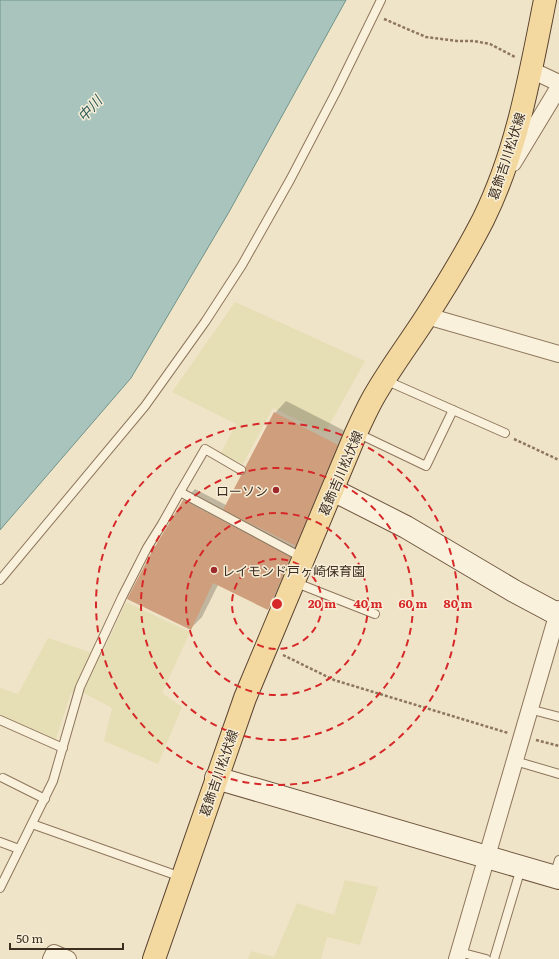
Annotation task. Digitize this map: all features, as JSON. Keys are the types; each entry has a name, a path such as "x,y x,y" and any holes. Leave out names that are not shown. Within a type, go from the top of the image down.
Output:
{"main road":[{"name":"葛飾吉川松伏線","path":"154,959 245,698 356,433 371,401 384,379 427,316 465,254 483,220 498,186 511,149 532,68 545,0"}],"street":[{"path":"532,68 559,83"},
{"path":"498,186 559,87"},
{"path":"427,316 559,354"},
{"path":"333,490 406,527 514,591 558,613 458,955"},
{"path":"216,778 522,867 557,872"},
{"path":"51,959 54,953 68,959"}],"lane":[{"path":"0,580 145,406 205,322 242,265 290,180 336,92 381,0"},
{"path":"384,379 505,433"},
{"path":"356,433 426,466 453,410"},
{"path":"0,888 53,781 80,687 122,597 147,548 205,449 241,470"},
{"path":"180,492 304,559"},
{"path":"294,582 375,614"},
{"path":"529,709 559,717"},
{"path":"0,720 63,748"},
{"path":"515,761 559,774"},
{"path":"3,778 45,799"},
{"path":"32,824 182,877"},
{"path":"0,842 19,849"},
{"path":"494,959 522,867"},
{"path":"458,955 486,959"}],"path":[{"path":"374,14 426,37 457,41 474,41 490,44 532,68"},
{"path":"505,433 508,436 559,460"},
{"path":"266,647 334,680 559,746"}],"shaded area":[{"path":"235,302 365,361 325,433 273,408 243,464 221,453 236,424 172,392"},
{"path":"126,602 190,632 162,693 182,707 158,764 104,741 112,708 82,692 71,693 55,742 0,717 0,688 18,694 48,638 101,656"},
{"path":"345,880 378,887 360,945 327,937 321,959 248,959 251,951 274,957 297,903 334,915"}],"water":[{"name":"中川","path":"0,0 346,0 229,212 131,378 0,530"}],"building":[{"name":"ローソン","path":"274,412 338,445 296,546 223,510"},
{"name":"レイモンド戸ヶ崎保育園","path":"183,500 291,557 268,610 213,583 191,630 127,599 150,555"}],"place":[{"name":"ローソン","path":"276,490"},
{"name":"レイモンド戸ヶ崎保育園","path":"214,570"}]}
